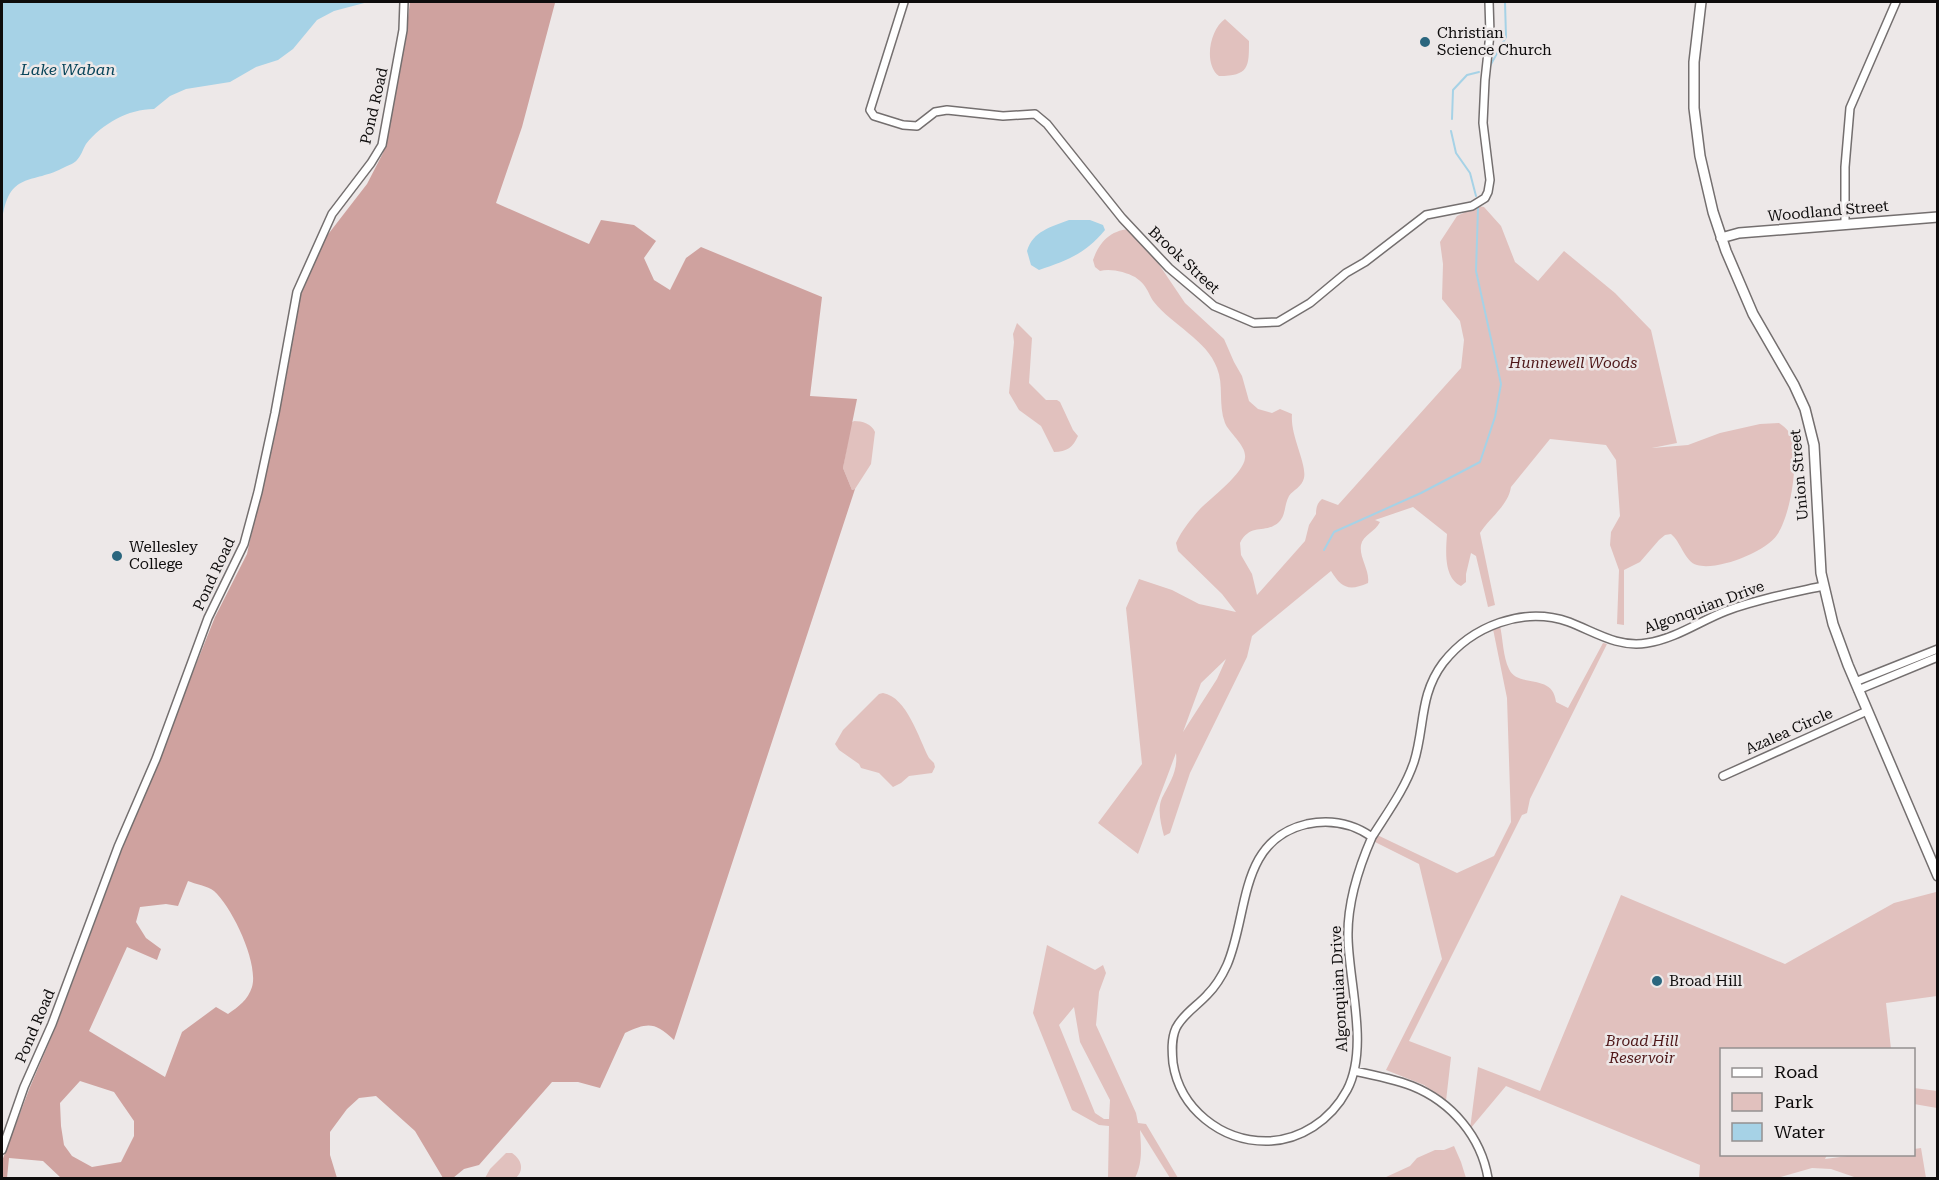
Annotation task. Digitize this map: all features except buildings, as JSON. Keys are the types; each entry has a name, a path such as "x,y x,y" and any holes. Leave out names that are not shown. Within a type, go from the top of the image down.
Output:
{"street":[{"name":"Pond Road","path":"2,1150 24,1087 52,1024 118,847 156,759 208,618 244,543 267,447 297,292 332,214 371,164 382,144 403,30 404,2"},
{"name":"Brook Street","path":"904,2 870,110 874,116 916,126 935,112 947,110 1003,116 1035,114 1047,124 1122,218 1169,268 1214,306 1254,323 1278,322 1310,303 1346,273 1365,262 1426,215 1472,206 1485,198 1490,180 1483,123 1490,34 1489,2"},
{"name":"Union Street","path":"1701,2 1694,62 1695,123 1706,185 1721,238 1759,325 1794,386 1809,421 1814,445 1823,586 1837,637 1938,876"},
{"path":"1845,225 1847,129 1850,108 1896,2"},
{"name":"Woodland Street","path":"1721,238 1739,233 1938,217"},
{"name":"Algonquian Drive","path":"1372,837 1349,825 1321,822 1301,825 1265,850 1249,877 1235,940 1225,969 1209,993 1180,1021 1173,1036 1174,1068 1177,1079 1194,1109 1219,1129 1250,1140 1281,1139 1301,1133 1319,1123 1346,1092 1354,1071 1357,1038 1348,926 1355,882 1372,837 1400,793 1411,770 1424,703 1431,683 1442,665 1455,651 1483,630 1514,619 1546,617 1566,621 1614,641 1632,644 1649,643 1666,639 1740,606 1823,586"},
{"path":"1856,686 1938,649"},
{"path":"1856,686 1938,657"},
{"name":"Azalea Circle","path":"1723,776 1867,711"},
{"path":"1354,1071 1413,1086 1443,1104 1461,1120 1473,1136 1483,1157 1488,1179"}],"green space":[{"path":"1225,19 1249,41 1249,57 1242,72 1219,76 1211,63 1210,47 1215,30"},
{"name":"Hunnewell Woods","path":"1478,206 1484,207 1501,226 1515,262 1538,281 1564,251 1615,293 1651,330 1677,443 1652,448 1688,445 1720,433 1760,424 1779,423 1785,428 1793,442 1794,469 1790,499 1782,526 1771,541 1752,554 1728,563 1706,566 1697,565 1689,560 1671,534 1665,535 1640,562 1624,570 1624,625 1617,624 1619,570 1610,545 1611,532 1620,516 1616,460 1606,445 1550,439 1511,487 1503,506 1480,533 1495,605 1488,607 1476,556 1471,553 1466,582 1461,586 1455,582 1448,570 1447,534 1413,507 1375,520 1380,522 1361,545 1368,583 1355,587 1346,586 1338,581 1331,571 1252,636 1247,657 1190,773 1170,833 1164,836 1160,807 1175,771 1176,753 1138,854 1098,823 1142,764 1126,608 1139,579 1172,590 1199,604 1236,612 1222,594 1178,551 1176,543 1200,509 1239,471 1245,453 1225,423 1219,374 1212,358 1197,341 1161,310 1139,280 1123,272 1100,271 1095,267 1093,260 1099,247 1114,233 1135,229 1185,303 1224,339 1242,376 1249,401 1258,409 1272,413 1280,409 1292,414 1293,431 1303,465 1303,481 1289,496 1279,522 1269,528 1249,533 1240,543 1241,555 1252,574 1257,595 1305,541 1309,525 1320,501 1322,499 1338,505 1461,368 1464,340 1460,321 1442,299 1443,264 1440,242 1457,216","holes":["1226,659 1217,679 1183,732 1201,683"]},
{"path":"1017,323 1032,338 1029,383 1046,400 1060,402 1078,436 1072,446 1066,450 1054,452 1041,426 1019,410 1009,393 1013,334"},
{"path":"854,421 872,427 875,432 871,464 855,489 852,490 843,468 851,423"},
{"path":"1500,626 1505,659 1513,675 1549,687 1556,702 1568,708 1603,643 1607,644 1530,799 1527,813 1522,815 1409,1041 1451,1057 1446,1101 1424,1085 1386,1070 1442,959 1419,864 1369,839 1373,833 1457,873 1494,856 1511,822 1507,698 1493,629"},
{"path":"883,693 899,702 905,710 935,767 932,773 909,776 893,787 879,773 861,768 835,744 843,730 879,694"},
{"name":"Broad Hill Reservoir","path":"1936,892 1937,996 1886,1003 1891,1048 1720,1048 1720,1156 1826,1156 1825,1159 1848,1156 1915,1156 1915,1149 1921,1148 1926,1178 1857,1178 1831,1169 1812,1168 1777,1178 1699,1178 1700,1165 1506,1086 1470,1129 1478,1067 1540,1091 1621,895 1785,964 1894,903"},
{"path":"1047,945 1095,970 1103,965 1106,973 1099,992 1096,1025 1136,1113 1138,1123 1146,1124 1178,1178 1170,1178 1140,1130 1140,1160 1135,1178 1108,1178 1109,1126 1099,1125 1072,1110 1033,1013","holes":["1074,1007 1080,1042 1110,1100 1109,1119 1104,1119 1095,1113 1059,1025"]},
{"path":"1915,1088 1937,1091 1937,1108 1915,1104"},
{"path":"1454,1146 1466,1178 1384,1178 1410,1166 1417,1158 1435,1150 1444,1150"},
{"path":"506,1153 512,1153 520,1161 519,1175 516,1178 485,1178 490,1169"}],"shaded area":[{"path":"410,2 555,3 522,127 496,203 589,244 601,220 634,225 656,241 644,258 654,280 670,290 686,258 701,247 822,297 810,396 857,399 843,468 852,490 855,489 674,1040 662,1030 651,1026 640,1027 625,1033 600,1088 578,1082 552,1082 479,1165 464,1169 453,1178 443,1178 415,1131 376,1096 359,1098 347,1109 330,1132 330,1155 337,1178 61,1178 43,1161 9,1158 7,1178 2,1178 2,1161 57,1024 121,852 215,617 247,554 284,389 301,294 326,237 367,184 383,153","holes":["188,881 214,891 229,909 248,950 252,964 252,987 239,1006 228,1014 216,1007 182,1032 165,1077 89,1031 127,947 157,960 161,949 146,938 136,922 140,907 166,904 178,906","80,1081 114,1092 134,1121 134,1136 121,1162 92,1167 72,1156 64,1145 60,1103"]}],"water":[{"name":"Lake Waban","path":"2,2 368,2 334,11 317,20 293,49 278,60 256,67 230,82 186,89 170,96 154,109 135,112 116,119 92,137 75,162 16,186 5,205 2,222"},
{"path":"1069,220 1090,220 1103,225 1105,230 1083,251 1067,259 1039,270 1031,265 1027,251 1038,234"}],"waterway":[{"path":"1490,66 1506,37 1505,2"},
{"path":"1452,119 1453,90 1467,75 1479,72"},
{"path":"1451,131 1456,153 1470,173 1476,196"},
{"path":"1324,550 1334,532 1421,493 1480,462 1495,417 1501,384 1476,271 1478,208"}],"place":[{"name":"Christian Science Church","path":"1425,42"},
{"name":"Wellesley College","path":"117,556"},
{"name":"Broad Hill","path":"1657,981"}]}
